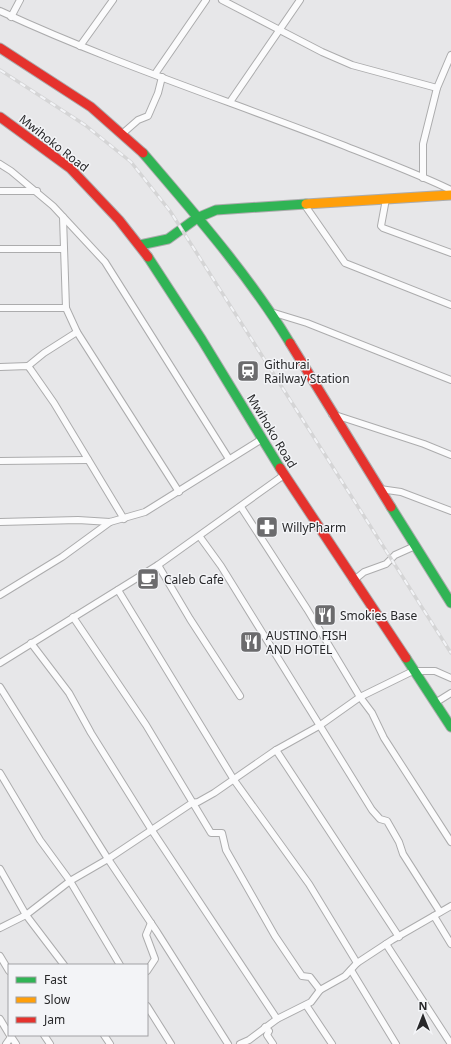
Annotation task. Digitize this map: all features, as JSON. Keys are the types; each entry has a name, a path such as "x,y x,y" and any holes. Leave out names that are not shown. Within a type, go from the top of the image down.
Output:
{"street":[{"path":"11,17 20,0"},
{"path":"80,46 113,0"},
{"path":"155,74 206,0"},
{"path":"222,0 352,65 438,88"},
{"path":"230,102 300,0"},
{"path":"0,12 80,46 230,102 451,190"},
{"path":"0,48 92,107 137,147 219,241 271,312 332,414 451,603"},
{"path":"424,178 423,144 438,88 451,55"},
{"path":"122,134 138,120 148,116 158,93 162,77"},
{"name":"Mwihoko Road","path":"0,117 70,168 120,220 140,245 284,475 451,727"},
{"path":"0,164 37,191 105,262 229,459"},
{"path":"0,191 37,191"},
{"path":"140,245 168,239 198,218 216,210 451,195"},
{"path":"386,199 381,221 383,228 451,253"},
{"path":"304,204 339,257 345,263 451,305"},
{"path":"63,217 67,279 66,308 77,332 179,492"},
{"path":"0,249 64,249"},
{"path":"0,308 66,308"},
{"path":"271,312 307,323 451,380"},
{"path":"0,367 28,366 44,353 77,332"},
{"path":"28,366 54,402 124,519"},
{"path":"332,414 417,442 451,455"},
{"path":"1,523 78,520 110,522 124,519 145,512 262,439"},
{"path":"0,462 88,460"},
{"path":"0,663 158,565 200,537 284,475"},
{"path":"380,489 401,492 451,511"},
{"path":"241,507 307,609 360,697 372,713 384,738 451,842"},
{"path":"0,595 62,557 110,522"},
{"path":"200,537 221,566 372,810 380,819 387,821 399,842 403,854 437,914 451,944"},
{"path":"353,580 364,572 386,564 395,555 415,546"},
{"path":"158,565 190,619 240,696"},
{"path":"118,590 234,780 309,884 357,963"},
{"path":"73,617 146,725 192,803 212,833 222,833 226,850 275,936 302,976 310,977 320,990"},
{"path":"31,643 69,693 91,733 151,829 276,1019"},
{"path":"0,928 26,915 70,881 108,859 192,803 198,802 234,780 276,750 319,726 360,697 413,671 435,671 451,678"},
{"path":"0,687 108,859 151,923 228,1044"},
{"path":"434,702 451,693"},
{"path":"276,750 399,937"},
{"path":"0,773 40,840 70,881 119,964"},
{"path":"0,869 26,915 63,964"},
{"path":"240,1044 276,1019 311,1002 320,990 345,976 357,963 386,944 451,906"},
{"path":"148,970 155,959 146,935 151,923"},
{"path":"386,944 451,1044"},
{"path":"0,956 8,969"},
{"path":"351,970 396,1044"},
{"path":"306,1005 332,1044"},
{"path":"148,1008 172,1044"},
{"path":"0,1019 8,1032"},
{"path":"265,1027 269,1031 267,1035 273,1044"}],"railway":[{"path":"0,70 85,125 131,162 170,211 451,653"}],"traffic: fast":[{"path":"143,153 239,269 257,293 290,343"},
{"path":"140,245 168,239 197,218 216,210 306,204"},
{"path":"148,257 202,340 280,468"},
{"path":"391,507 451,603"},
{"path":"406,658 451,727"}],"traffic: slow":[{"path":"306,204 451,195"}],"traffic: jam":[{"path":"0,48 91,107 143,153"},
{"path":"0,117 70,168 119,220 148,257"},
{"path":"290,343 391,507"},
{"path":"280,468 406,658"}],"place":[{"name":"Githurai Railway Station","path":"248,371"},
{"name":"WillyPharm","path":"267,527"},
{"name":"Caleb Cafe","path":"148,579"},
{"name":"Smokies Base","path":"325,615"},
{"name":"AUSTINO FISH AND HOTEL","path":"251,642"}]}
